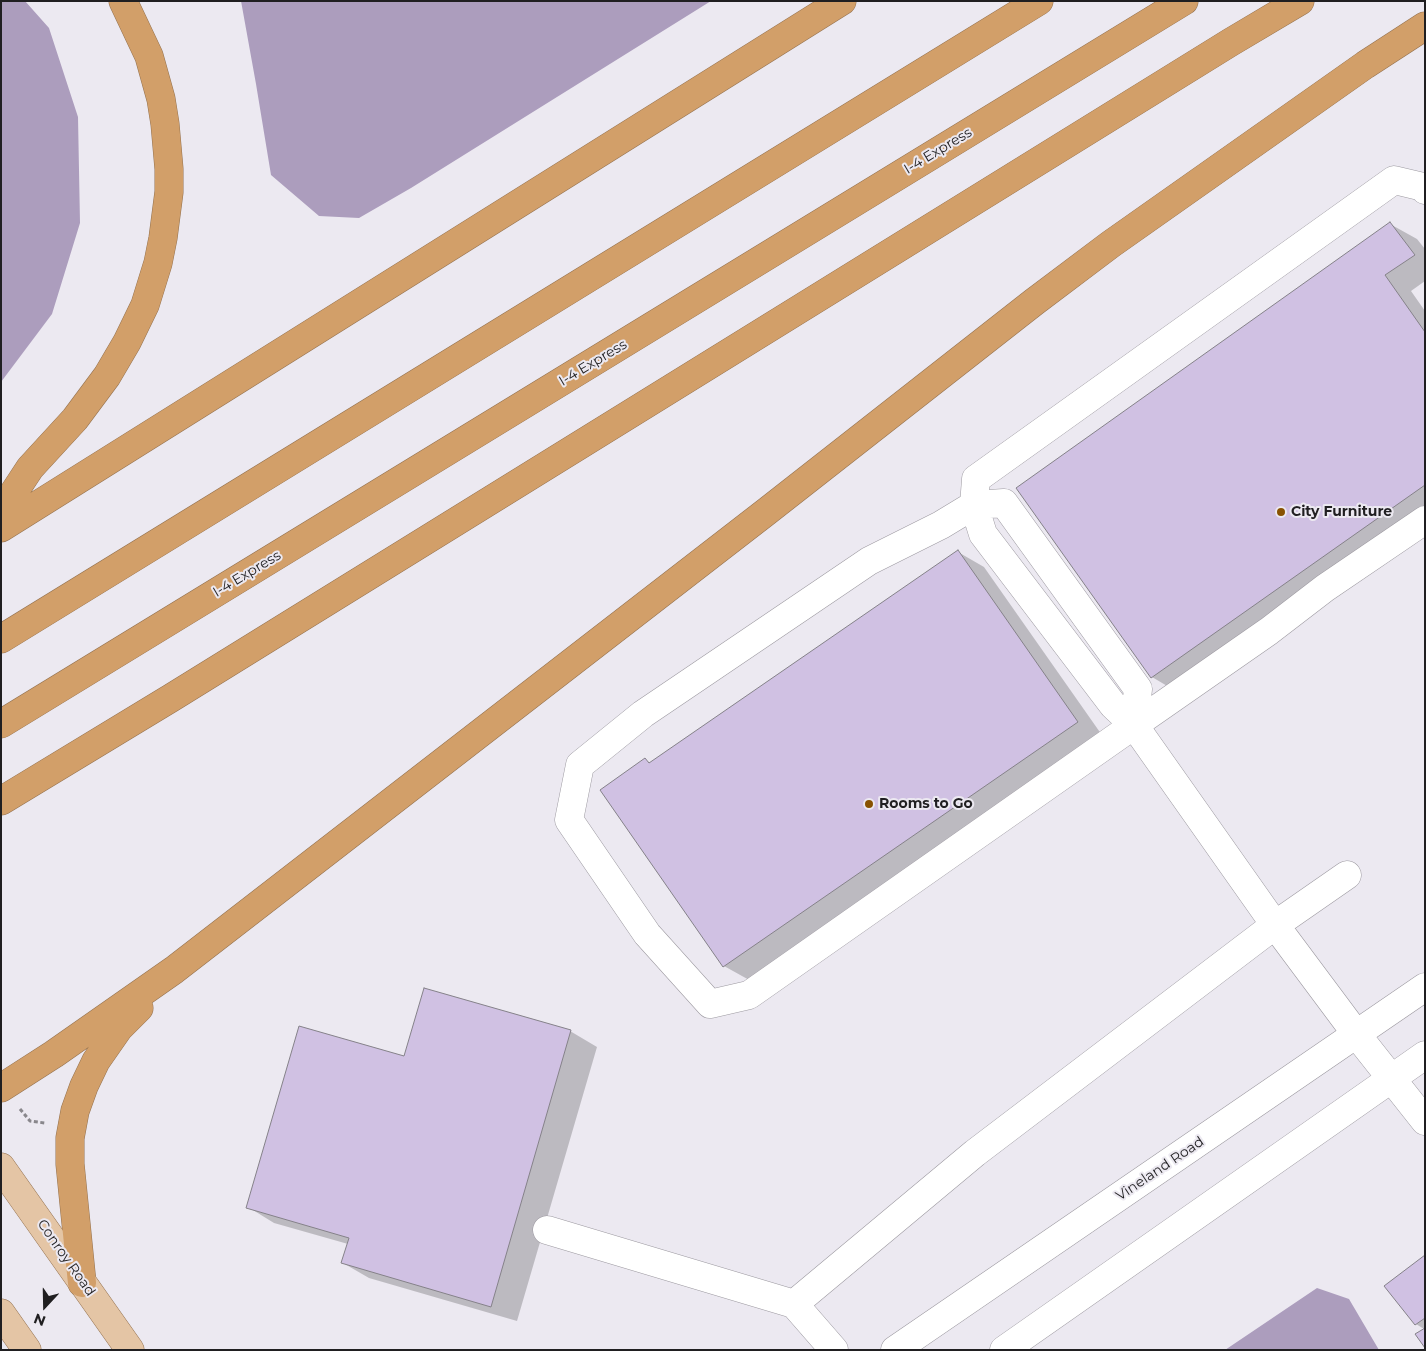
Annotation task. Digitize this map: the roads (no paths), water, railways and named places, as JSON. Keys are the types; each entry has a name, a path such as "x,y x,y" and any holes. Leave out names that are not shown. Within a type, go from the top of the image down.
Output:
{"highway":[{"path":"1,512 30,468 76,419 107,376 127,342 145,305 158,263 169,192 165,124 161,99 149,56 123,1"},
{"path":"1,528 842,1"},
{"path":"1,639 1039,1"},
{"name":"I-4 Express","path":"1,724 1184,1"},
{"path":"1,801 1300,1"},
{"path":"9,1096 54,1054 174,970 1034,302 1112,244 1291,117 1425,26"},
{"path":"82,1283 70,1164 70,1138 75,1111 90,1073 104,1050 120,1028 174,970"}],"main road":[{"name":"Conroy Road","path":"1,1167 130,1350"},
{"path":"1,1313 27,1350"}],"street":[{"path":"1425,190 1423,187 1394,180 976,479 974,505 982,534 1112,705 1134,725 1275,925 1425,1122"},
{"path":"1134,725 1138,689 1004,503 974,505 941,525 869,561 644,714 580,765 569,820 647,934 710,1004 749,995 1269,631 1326,588 1425,520"},
{"path":"1031,598 1057,578"},
{"path":"794,1304 975,1153 1275,925 1348,875"},
{"name":"Vineland Road","path":"895,1350 1425,987"},
{"path":"1004,1350 1425,1056"},
{"path":"547,1230 794,1304 834,1350"}],"place":[{"name":"City Furniture","path":"1281,512"},
{"name":"Rooms to Go","path":"869,804"}]}
